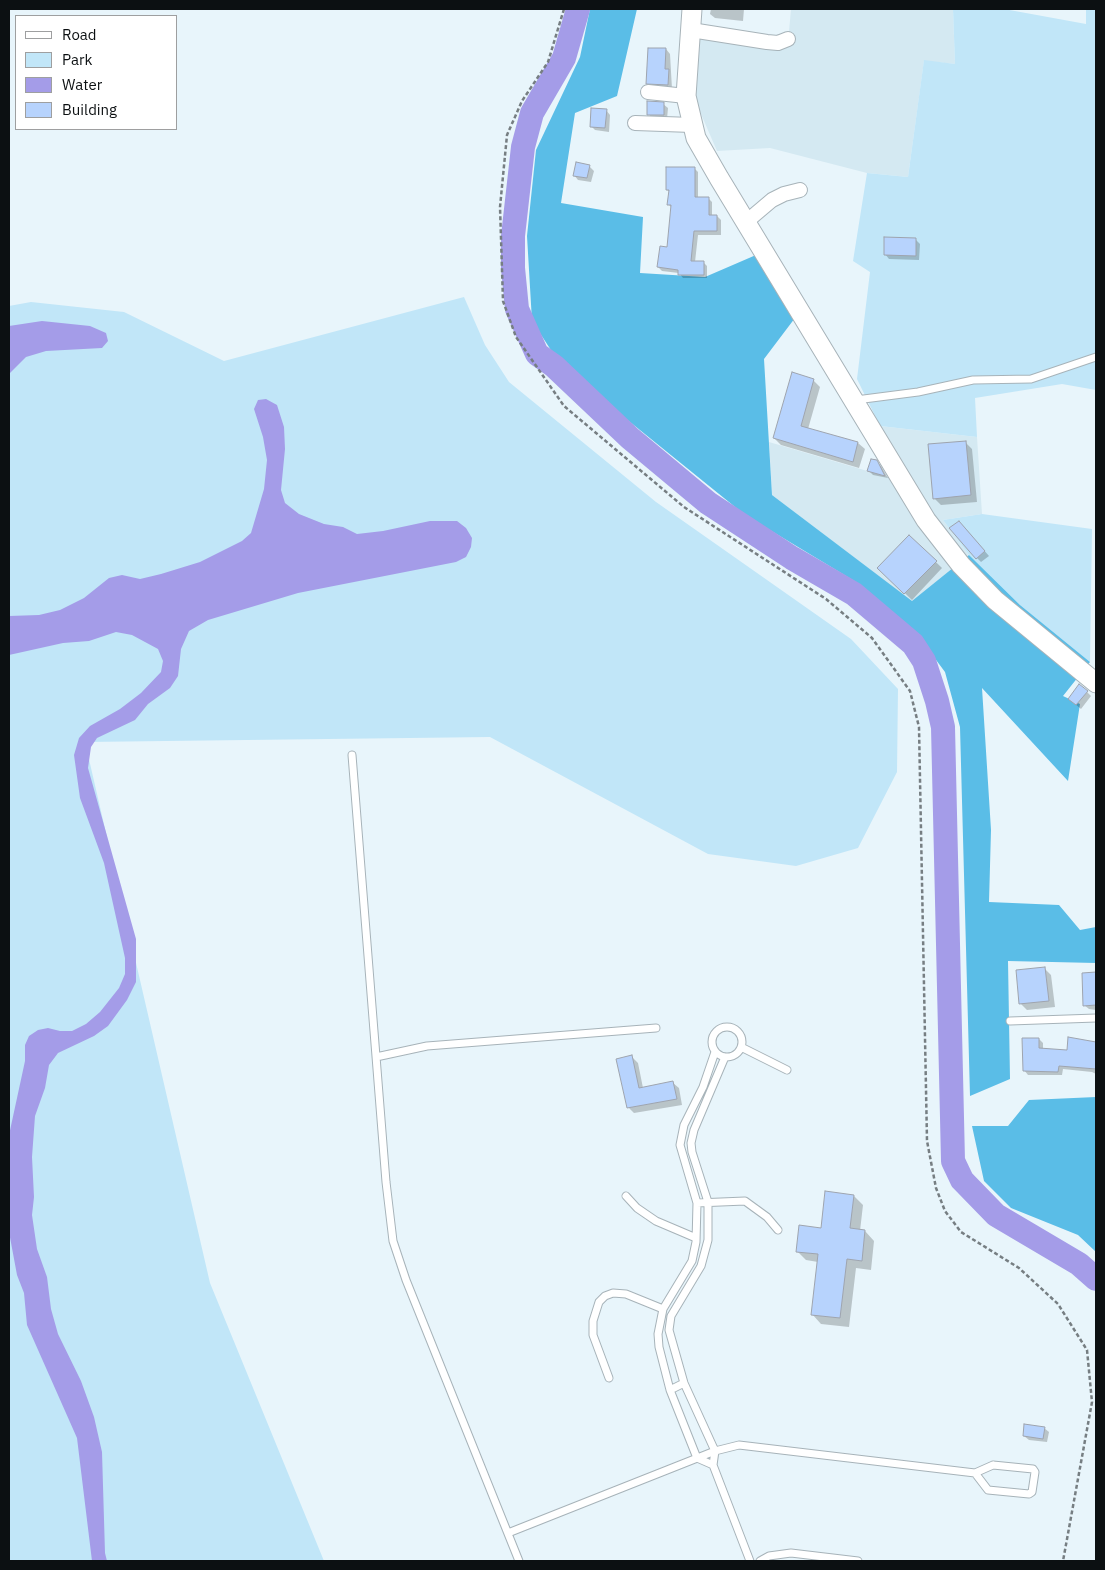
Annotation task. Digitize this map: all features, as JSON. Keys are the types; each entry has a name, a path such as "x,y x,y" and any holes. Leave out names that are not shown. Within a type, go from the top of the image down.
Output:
{"street":[{"path":"692,9 686,96 696,138 853,401 926,520 961,565 1024,626 1096,683"},
{"path":"691,30 766,42 778,43 788,39"},
{"path":"648,92 686,96"},
{"path":"635,123 692,125"},
{"path":"746,222 772,200 784,194 800,190"}],"lane":[{"path":"853,401 918,392 973,380 1031,379 1096,357"},
{"path":"352,755 386,1182 393,1240 406,1280 519,1561"},
{"path":"1010,1021 1096,1018"},
{"path":"724,1027 734,1028 741,1036 742,1047 735,1055 725,1057 715,1052 712,1048 712,1037 724,1027"},
{"path":"376,1057 427,1046 656,1028"},
{"path":"742,1047 787,1070"},
{"path":"714,1465 698,1458 670,1390 659,1347 658,1334 663,1309 692,1261 696,1238 697,1203 680,1145 684,1125 702,1088 715,1052"},
{"path":"725,1057 694,1130 691,1143 692,1152 708,1202 708,1240 701,1266 671,1316 669,1330 684,1383 715,1451 714,1465 750,1561"},
{"path":"626,1196 637,1208 656,1221 696,1238"},
{"path":"697,1203 745,1202 767,1216 778,1230"},
{"path":"609,1378 600,1359 593,1335 593,1321 599,1302 605,1296 613,1293 626,1294 663,1309"},
{"path":"670,1390 684,1383"},
{"path":"508,1533 715,1451 739,1445 975,1473 993,1465 1033,1469 1035,1472 1034,1488 1029,1494 988,1490 975,1473"},
{"path":"760,1561 769,1556 791,1553 858,1561"}],"path":[{"path":"564,9 548,62 522,101 507,135 500,207 503,301 516,337 564,406 684,507 826,599 872,638 910,691 919,727 927,1141 939,1195 945,1211 961,1232 1019,1268 1058,1304 1087,1350 1092,1402 1063,1561"}],"shaded area":[{"path":"590,9 637,9 617,96 575,113 561,203 643,217 640,273 705,277 756,255 798,314 764,359 772,495 912,601 969,555 1020,605 1090,662 1063,696 1080,704 1068,781 982,688 991,830 989,902 1059,905 1080,930 1096,927 1096,963 1008,961 1010,1079 970,1096 960,727 945,672 916,633 856,582 745,515 562,367 532,321 527,236 536,150 580,57"},
{"path":"791,9 953,9 955,64 924,61 908,177 867,173 770,148 717,151 695,100 699,31 788,43"},
{"path":"880,426 977,437 982,514 943,520 969,555 912,602 772,495 769,442 891,478"},
{"path":"1096,1097 1096,1252 1078,1235 1011,1208 984,1181 972,1126 1008,1126 1029,1100"}],"green space":[{"path":"953,9 1004,9 1086,24 1086,9 1096,9 1096,390 1062,384 975,398 977,437 880,426 857,379 870,272 853,261 867,173 908,177 924,60 955,64"},
{"path":"464,297 485,345 509,382 656,502 851,639 898,689 897,772 858,848 796,866 708,854 490,737 85,742 210,1283 324,1561 9,1561 9,306 31,302 124,312 224,361"},
{"path":"982,514 1092,529 1090,662 1020,605 969,555 943,520"}],"water":[{"path":"42,321 90,326 106,333 108,341 102,348 46,351 26,357 9,374 9,326"},
{"path":"266,399 277,405 284,427 285,449 281,490 285,503 299,514 324,524 343,527 357,534 383,531 430,521 457,521 466,528 472,538 471,547 466,557 456,562 298,593 208,620 189,631 181,649 178,676 170,688 148,704 135,720 97,738 91,747 88,768 136,939 136,982 127,1000 108,1026 94,1036 58,1053 49,1065 45,1088 35,1116 32,1157 34,1197 32,1215 37,1249 47,1277 51,1309 58,1334 81,1381 94,1417 102,1452 105,1553 107,1561 92,1561 77,1438 27,1325 24,1293 17,1275 9,1232 9,1135 25,1061 25,1045 29,1036 38,1030 48,1028 72,1031 86,1024 100,1012 119,988 125,974 125,958 104,863 80,798 74,755 79,738 90,726 120,709 141,693 161,672 163,661 158,649 132,635 116,632 89,641 63,643 9,655 9,616 39,615 60,610 84,598 109,578 122,575 140,579 161,574 200,562 242,541 251,533 264,489 267,460 263,437 254,409 258,400"}],"building":[{"path":"648,48 666,48 665,69 669,69 668,85 646,84"},
{"path":"647,101 664,102 664,115 647,115"},
{"path":"591,108 607,109 605,128 590,127"},
{"path":"576,162 590,165 587,178 573,176"},
{"path":"666,167 695,167 695,197 709,197 709,215 717,215 717,231 694,231 691,261 704,261 704,275 678,275 678,270 657,267 660,246 667,247 671,205 667,205 669,190 666,190"},
{"path":"884,237 916,238 916,256 884,255"},
{"path":"792,372 814,379 801,426 858,442 853,462 773,438"},
{"path":"966,441 971,495 933,499 928,444"},
{"path":"871,459 877,460 885,476 867,471"},
{"path":"959,521 985,551 976,559 949,528"},
{"path":"909,535 937,561 904,594 877,568"},
{"path":"1079,684 1088,691 1076,705 1068,699"},
{"path":"1045,967 1049,1001 1019,1004 1016,970"},
{"path":"1096,972 1096,1005 1083,1006 1082,973"},
{"path":"1068,1037 1096,1042 1096,1069 1059,1066 1058,1072 1023,1071 1022,1038 1039,1038 1039,1048 1067,1050"},
{"path":"632,1055 639,1088 673,1081 677,1099 627,1108 616,1059"},
{"path":"825,1191 854,1195 850,1228 865,1230 862,1261 847,1259 840,1318 811,1315 818,1254 796,1252 799,1225 821,1228"},
{"path":"1024,1424 1045,1427 1043,1439 1023,1436"}],"waterway":[{"path":"578,9 564,58 532,113 523,147 513,236 513,268 517,309 537,354 554,366 630,438 708,503 792,558 854,594 913,644 924,661 943,727 953,1161 962,1180 996,1215 1079,1264 1096,1279"}]}
